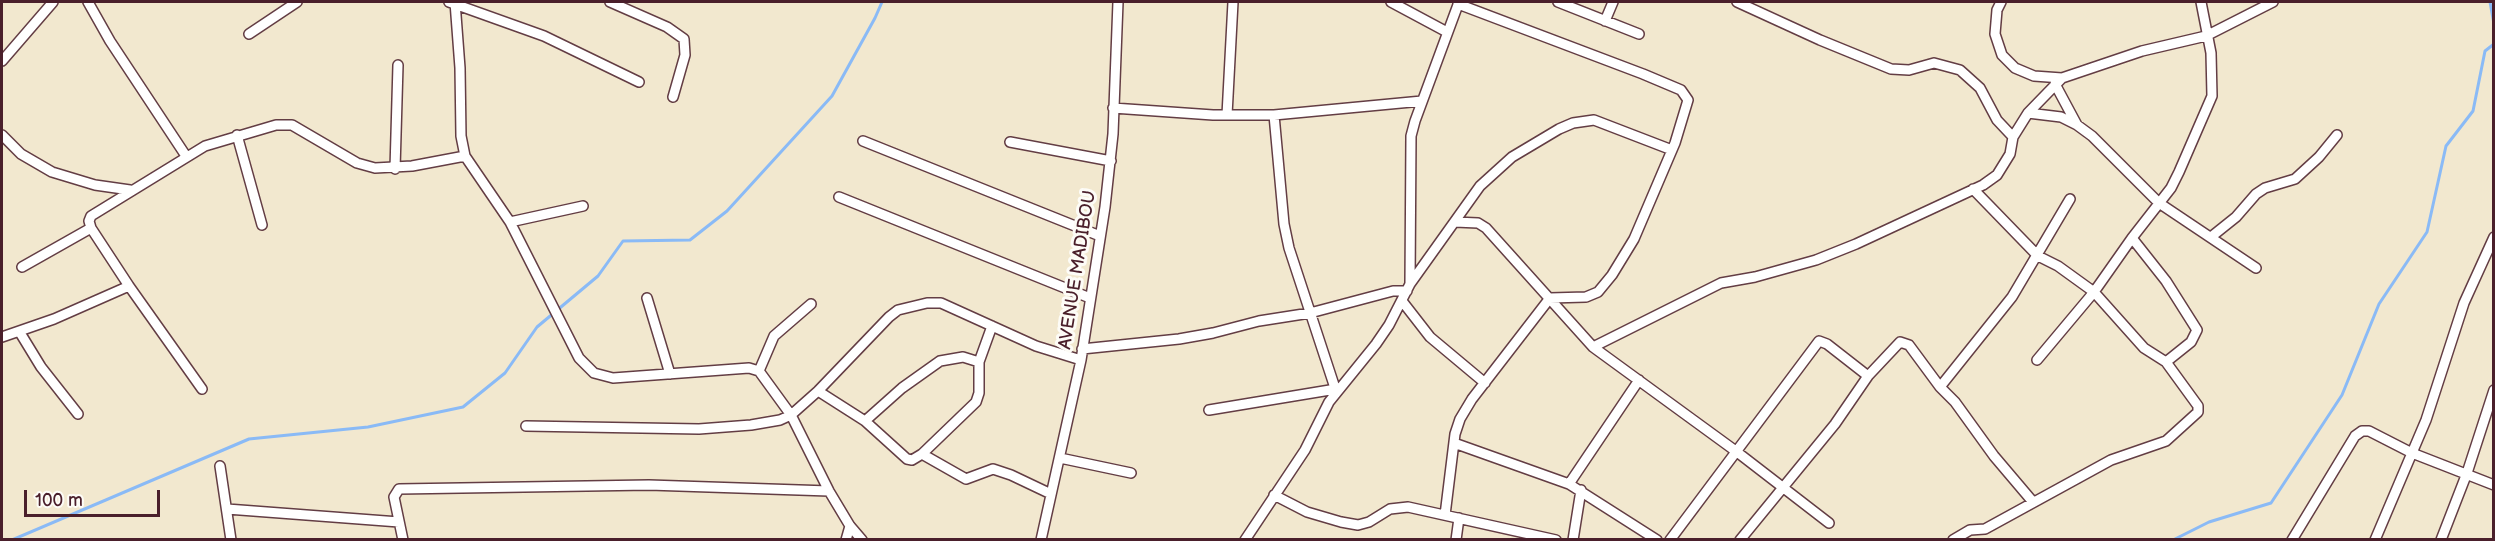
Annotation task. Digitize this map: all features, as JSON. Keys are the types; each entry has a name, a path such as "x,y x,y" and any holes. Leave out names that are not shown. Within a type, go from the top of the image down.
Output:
{"street":[{"path":"2,61 53,2"},
{"path":"88,2 110,41 186,156"},
{"path":"249,34 297,2"},
{"path":"639,82 566,45 453,2 460,68 461,136 465,156 510,222 583,364 594,373 613,378 749,368 759,371 791,415 829,491 850,526 862,540"},
{"path":"610,2 667,27 684,39 685,55 673,97"},
{"name":"AVENUE MADIBOU","path":"1041,540 1081,360 1111,161 1118,2"},
{"path":"1227,115 1233,2"},
{"path":"1391,2 1447,32"},
{"path":"1558,2 1639,34"},
{"path":"1605,21 1613,2"},
{"path":"1737,2 1891,69 1909,70 1934,63 1960,70 1980,88 1997,120 2013,137"},
{"path":"2001,2 1997,10 1995,34 2002,55 2015,68 2034,76 2059,81"},
{"path":"2037,360 2094,292 2179,172 2212,96 2212,69 2200,2"},
{"path":"1593,347 1721,283 1755,277 1816,260 1856,244 1973,189 1997,176 2010,154 2013,137 2028,113 2059,81 2142,51 2206,36 2273,2"},
{"path":"1408,287 1410,155 1415,121 1459,3 1681,90 1688,100 1672,150 1634,240 1605,285 1598,292 1586,297 1550,298"},
{"path":"395,169 398,65"},
{"path":"2059,81 2077,125"},
{"path":"1113,108 1227,115 1274,115 1422,101"},
{"path":"2028,113 2061,117 2077,125 2105,148 2159,203 2256,268"},
{"path":"1274,115 1284,224 1299,284 1336,390"},
{"path":"1245,540 1305,450 1321,415 1336,390 1376,344 1408,287 1480,186 1494,171 1529,145 1573,123 1594,120 1672,150"},
{"path":"202,389 91,228 89,221 91,216 205,146 276,125 292,125 357,163 375,168 395,169 465,156"},
{"path":"2,135 21,154 52,172 95,185 130,190"},
{"path":"237,135 262,225"},
{"path":"2211,237 2236,217 2256,194 2265,188 2295,179 2337,135"},
{"path":"862,141 1100,236"},
{"path":"1010,142 1111,161"},
{"path":"1953,540 1970,530 1985,529 2111,460 2166,441 2198,412 2198,406 2190,393 2166,363 2144,348 2094,292 2038,256 1973,189"},
{"path":"839,197 1090,298"},
{"path":"1940,387 2012,297 2070,199"},
{"path":"510,222 583,206"},
{"path":"1455,222 1478,223 1486,228 1593,347 1737,452 1829,523"},
{"path":"22,267 91,228"},
{"path":"2375,540 2436,393 2464,303 2493,237"},
{"path":"2132,238 2170,288 2197,330 2191,342 2166,363"},
{"path":"2,337 86,306 129,286"},
{"path":"1082,349 1179,339 1213,333 1259,321 1310,313 1408,287"},
{"path":"646,298 670,374"},
{"path":"1445,515 1454,443 1461,419 1485,383 1550,298"},
{"path":"1402,301 1430,337 1485,383"},
{"path":"526,426 699,429 780,420 791,415 818,391 889,317 905,307 927,303 941,303 1036,346 1081,360"},
{"path":"759,371 774,336 811,304"},
{"path":"818,391 865,421 907,459 912,460 922,454 976,402 979,393 979,362 992,326"},
{"path":"19,331 41,367 78,414"},
{"path":"1670,540 1820,341 1868,376"},
{"path":"1740,540 1835,424 1868,376 1900,342 1905,342 1940,387 1955,402 1994,456 2033,502"},
{"path":"865,421 902,388 940,361 963,357 979,362"},
{"path":"1569,484 1639,380"},
{"path":"1209,410 1336,390"},
{"path":"2441,540 2467,473 2493,390"},
{"path":"2292,540 2355,436 2362,431 2369,431 2412,453 2493,485"},
{"path":"1454,443 1569,484 1657,540"},
{"path":"922,454 966,479 993,469 1051,494"},
{"path":"1060,458 1131,473"},
{"path":"220,465 231,540"},
{"path":"403,540 394,497 395,492 399,489 649,485 829,491"},
{"path":"1573,540 1581,490"},
{"path":"1274,495 1322,518 1358,525 1370,522 1397,507 1445,515 1556,540"},
{"path":"227,508 399,522"},
{"path":"1456,540 1459,518"},
{"path":"846,540 850,526"}],"waterway":[{"path":"12,540 249,439 368,427 463,407 505,373 537,327 598,276 623,241 690,240 727,211 832,96 882,2"},
{"path":"2490,2 2494,24"},
{"path":"2173,540 2209,522 2271,503 2342,395 2379,304 2427,232 2446,146 2473,111 2485,51 2494,44"}]}
